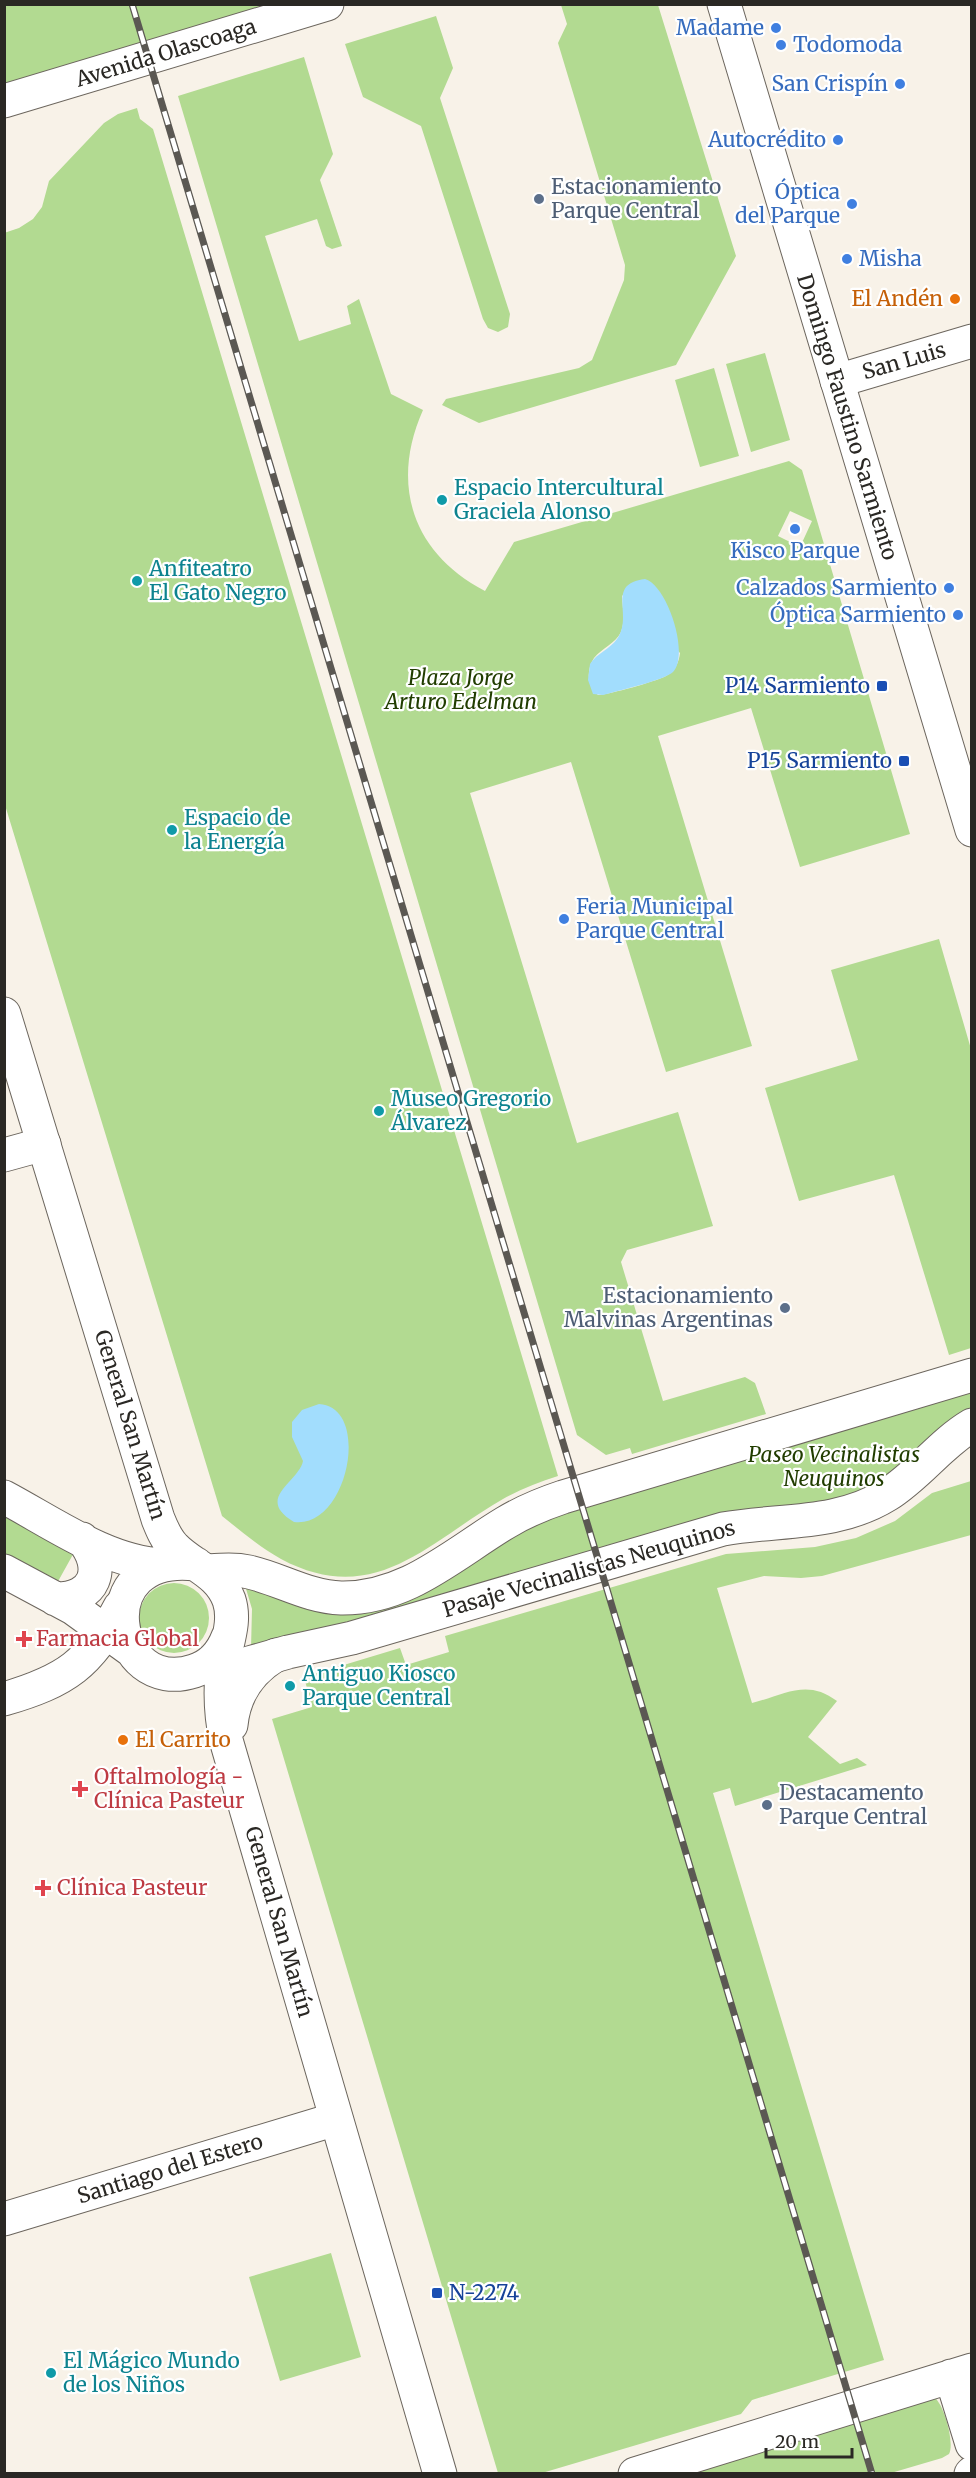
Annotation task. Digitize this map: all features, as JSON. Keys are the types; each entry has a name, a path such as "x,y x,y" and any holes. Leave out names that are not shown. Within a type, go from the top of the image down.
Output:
{"main road":[{"name":"Avenida Olascoaga","path":"4,101 327,4"},
{"name":"Domingo Faustino Sarmiento","path":"724,4 972,830"},
{"name":"San Luis","path":"837,381 972,341"},
{"name":"General San Martín","path":"4,1014 158,1519 168,1539 216,1579 229,1601 232,1616 222,1672 221,1712 230,1756 440,2474"},
{"path":"4,1155 44,1144"},
{"name":"Pasaje Vecinalistas Neuquinos","path":"202,1568 250,1572 326,1597 350,1598 377,1594 412,1582 520,1514 563,1497 972,1375"},
{"name":"Pasaje Vecinalistas Neuquinos","path":"184,1674 222,1672 276,1655 352,1638 723,1529 822,1519 847,1514 873,1503 899,1487 952,1438 972,1425"},
{"path":"4,1497 120,1558 143,1563 202,1568"},
{"path":"56,1599 66,1599 82,1593 94,1578 96,1563 89,1547 82,1539"},
{"path":"119,1641 128,1592 142,1574 163,1564"},
{"path":"4,1571 73,1608 154,1670 169,1674 184,1674 200,1669 224,1648 230,1633"},
{"path":"4,1699 46,1684 72,1670 92,1652 119,1641"},
{"path":"230,1756 231,1723 236,1699 253,1673 276,1655"},
{"name":"Santiago del Estero","path":"4,2219 336,2119"},
{"path":"635,2474 962,2373 972,2444"}],"green space":[{"path":"5,5 272,5 5,86"},
{"path":"561,5 658,5 736,256 676,365 479,423 442,405 446,399 579,368 592,360 624,280 625,265 558,43 567,24"},
{"path":"436,16 453,68 440,98 510,314 508,327 498,332 488,328 483,319 421,126 363,97 345,44"},
{"name":"Plaza Jorge Arturo Edelman","path":"304,57 333,154 320,180 342,246 332,249 326,246 317,219 265,236 299,341 351,324 347,306 359,299 391,394 423,410 413,437 408,464 409,490 414,514 425,537 440,557 460,575 485,591 514,542 789,461 802,470 910,834 800,867 751,708 658,736 752,1046 666,1072 571,762 470,793 577,1143 678,1112 713,1226 627,1250 621,1262 663,1401 745,1377 755,1383 766,1414 632,1454 630,1448 606,1455 577,1435 178,96","holes":["790,511 812,521 800,547 778,536","622,595 680,653 678,663 666,676 598,695 590,683 591,663 621,632 624,618"]},
{"path":"137,108 140,119 153,129 558,1476 510,1495 425,1550 399,1564 373,1573 345,1577 314,1573 281,1559 250,1539 222,1516 5,805 4,233 19,228 33,219 42,207 49,181 104,123 118,114"},
{"path":"765,353 790,440 751,452 726,364"},
{"path":"714,368 739,456 700,467 675,380"},
{"path":"939,939 971,1049 971,1348 949,1355 894,1175 799,1201 765,1088 858,1060 831,970"},
{"name":"Paseo Vecinalistas Neuquinos","path":"971,1386 971,1416 883,1487 658,1539 251,1648 252,1609 244,1582 313,1601 516,1527"},
{"path":"971,1481 971,1535 822,1576 801,1578 764,1576 717,1588 752,1703 795,1690 816,1690 826,1694 837,1701 808,1737 840,1764 857,1758 867,1765 735,1806 730,1788 713,1793 884,2360 752,2400 741,2414 542,2473 498,2473 272,1719 312,1707 304,1677 400,1648 406,1665 449,1652 445,1636 726,1554 815,1547 856,1538 895,1521 932,1493"},
{"path":"4,1510 76,1549 56,1585 5,1557"},
{"path":"174,1583 187,1586 199,1593 206,1605 209,1618 206,1631 199,1643 187,1650 174,1653 161,1650 149,1643 142,1631 139,1618 142,1605 149,1593 161,1586"},
{"path":"331,2253 361,2357 280,2381 249,2277"},
{"path":"934,2397 945,2415 950,2433 949,2454 942,2458 891,2473 675,2474"}],"water":[{"path":"645,579 653,584 661,594 674,621 679,651 678,663 673,672 661,678 603,695 593,694 588,680 590,664 617,639 623,620 622,602 626,587 633,582"},
{"path":"319,1404 335,1410 345,1425 349,1444 347,1467 340,1489 328,1507 313,1519 294,1522 283,1513 278,1505 278,1498 282,1490 300,1469 303,1461 292,1437 292,1422 302,1410"}],"railway":[{"path":"132,4 872,2474"}],"place":[{"name":"Madame","path":"776,28"},
{"name":"Todomoda","path":"781,45"},
{"name":"San Crispín","path":"900,84"},
{"name":"Autocrédito","path":"838,140"},
{"name":"Estacionamiento Parque Central","path":"539,199"},
{"name":"Óptica del Parque","path":"852,204"},
{"name":"Misha","path":"847,259"},
{"name":"El Andén","path":"955,299"},
{"name":"Espacio Intercultural Graciela Alonso","path":"442,500"},
{"name":"Kisco Parque","path":"795,529"},
{"name":"Anfiteatro El Gato Negro","path":"137,581"},
{"name":"Calzados Sarmiento","path":"949,588"},
{"name":"Óptica Sarmiento","path":"958,615"},
{"name":"P14 Sarmiento","path":"882,686"},
{"name":"P15 Sarmiento","path":"904,761"},
{"name":"Espacio de la Energía","path":"172,830"},
{"name":"Feria Municipal Parque Central","path":"564,919"},
{"name":"Museo Gregorio Álvarez","path":"379,1111"},
{"name":"Estacionamiento Malvinas Argentinas","path":"785,1308"},
{"name":"Farmacia Global","path":"24,1639"},
{"name":"Antiguo Kiosco Parque Central","path":"290,1686"},
{"name":"El Carrito","path":"123,1740"},
{"name":"Oftalmología - Clínica Pasteur","path":"80,1789"},
{"name":"Destacamento Parque Central","path":"767,1805"},
{"name":"Clínica Pasteur","path":"43,1888"},
{"name":"N-2274","path":"437,2293"},
{"name":"El Mágico Mundo de los Niños","path":"51,2373"}]}
